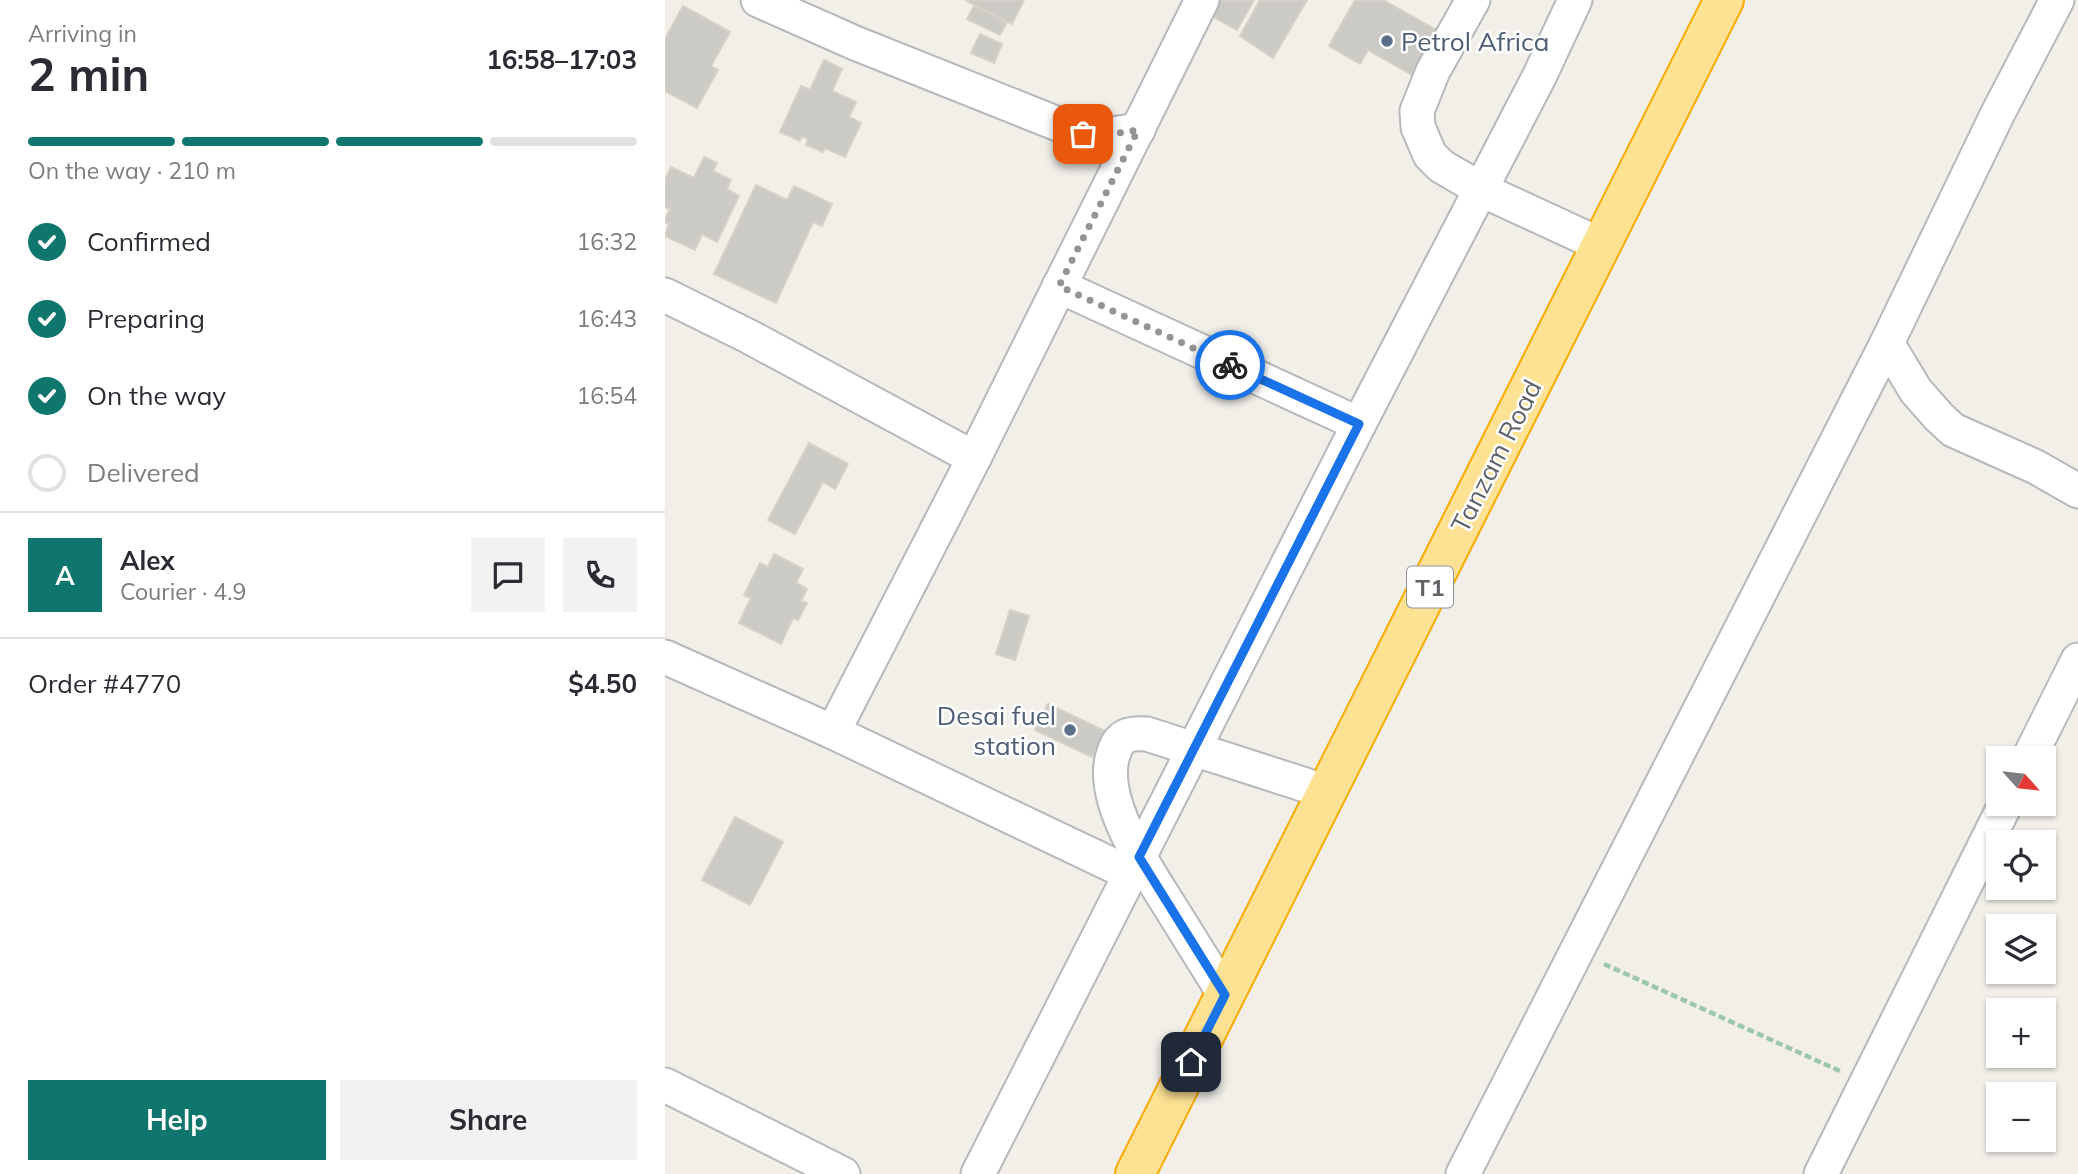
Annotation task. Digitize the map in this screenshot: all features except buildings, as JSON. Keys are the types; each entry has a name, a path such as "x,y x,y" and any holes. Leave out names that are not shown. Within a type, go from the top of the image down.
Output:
{"highway":[{"name":"Tanzam Road","path":"1135,1174 1724,0"}],"street":[{"path":"758,0 855,43 1083,134 1100,136 1138,130"},
{"path":"833,732 974,458 1202,0"},
{"path":"1473,0 1433,71 1416,111 1418,127 1430,155 1441,166 1482,190 1601,245"},
{"path":"978,1174 1359,424 1482,190 1575,0"},
{"path":"1463,1174 1887,343 1998,113 2057,0"},
{"path":"1059,286 1359,424"},
{"path":"665,295 748,336 974,458"},
{"path":"1887,343 1916,391 1953,430 2036,467 2078,491"},
{"path":"665,657 1135,865"},
{"path":"2035,746 2078,660"},
{"path":"1225,995 1135,865 1110,777 1110,762 1115,747 1125,735 1147,734 1327,792"},
{"path":"1821,1174 1999,816"},
{"path":"665,1086 843,1174"}],"path":[{"path":"1578,952 1865,1082"}],"way so far":[{"path":"1083,134 1115,135 1138,130 1059,286 1230,365"}],"place":[{"name":"Petrol Africa","path":"1387,41"},
{"name":"Desai fuel station","path":"1070,730"}],"route":[{"path":"1191,1062 1225,995 1139,857 1359,424 1230,365"}]}
